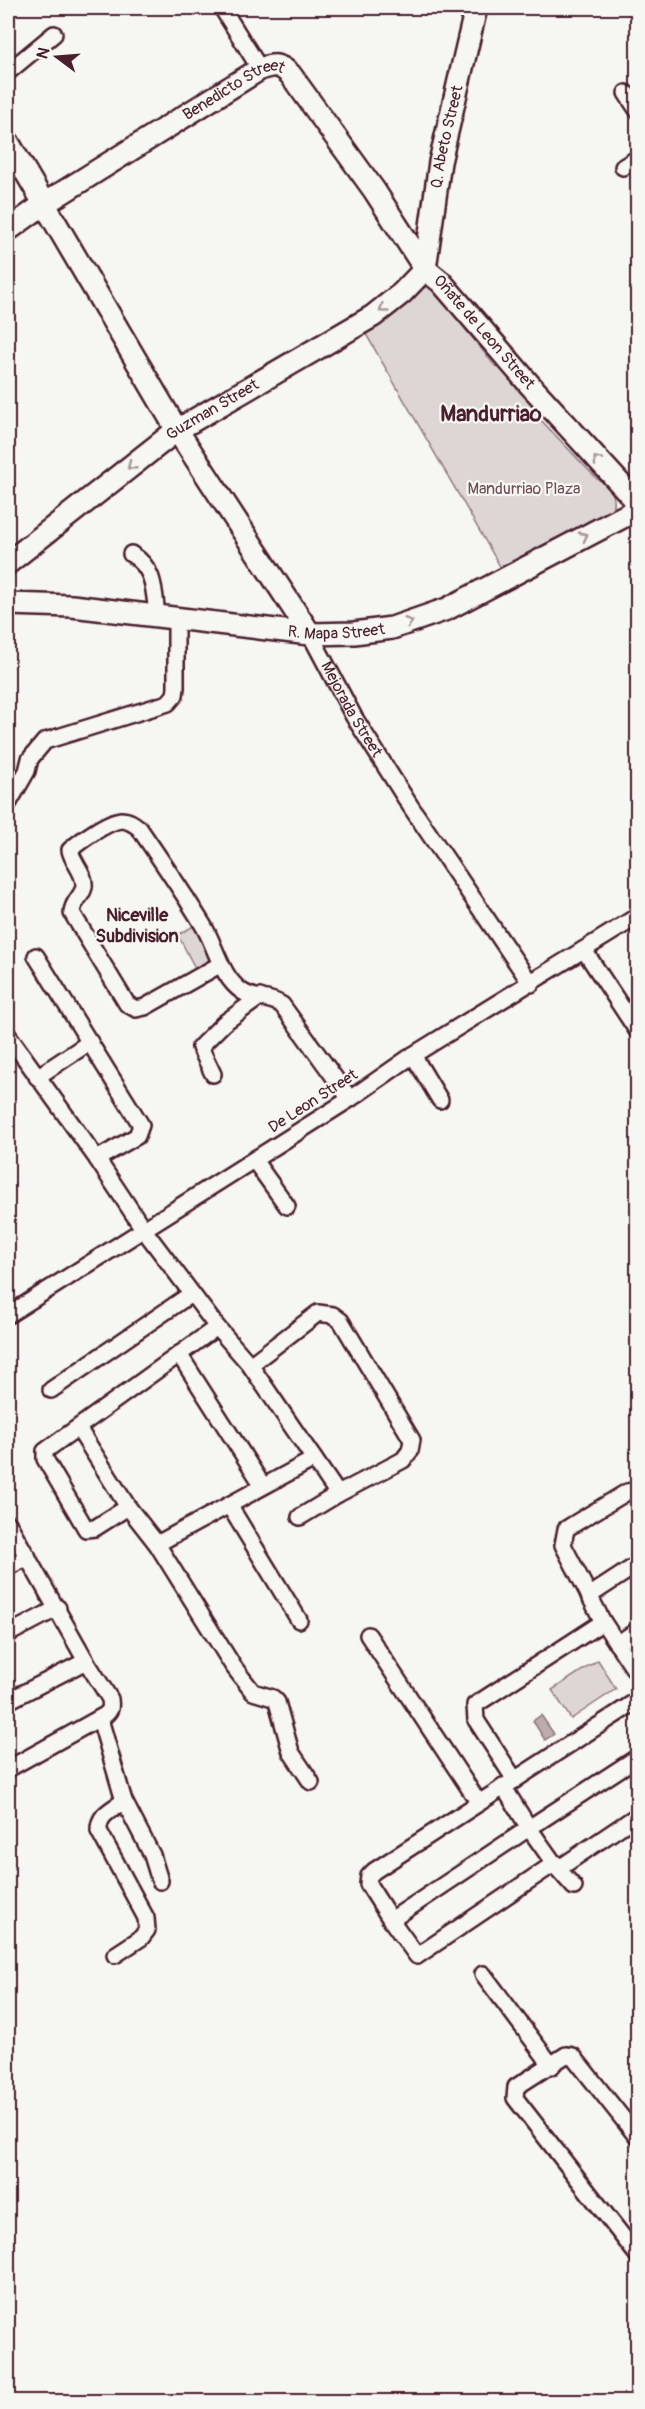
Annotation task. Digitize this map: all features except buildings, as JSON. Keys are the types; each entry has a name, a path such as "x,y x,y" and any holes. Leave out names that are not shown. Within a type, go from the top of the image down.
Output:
{"main road":[{"name":"Q. Abeto Street","path":"425,269 440,162 476,8"},
{"name":"Benedicto Street","path":"8,230 44,204 260,69 273,64 281,66 290,74 374,190 425,269"},
{"name":"Mejorada Street","path":"8,142 177,430 310,634"},
{"name":"Guzman Street","path":"8,563 177,430 373,316 402,293 425,269"},
{"name":"Oñate de Leon Street","path":"425,269 441,282 530,385 638,503"},
{"name":"R. Mapa Street","path":"8,604 72,606 310,634 354,633 392,628 447,609 638,509"}],"street":[{"path":"222,8 260,69"},
{"path":"8,72 54,34"},
{"path":"626,93 638,111"},
{"path":"623,167 638,158"},
{"path":"8,804 27,771 30,759 45,741 168,703 175,695 166,617 153,576 143,566 140,559 131,554"},
{"name":"Mejorada Street","path":"310,634 360,727 531,984"},
{"path":"221,964 145,1007 136,1009 128,1004 72,914 72,908 82,894 84,879 72,859 70,850 101,828 119,820 130,821 139,828 205,927 221,964 235,985 244,993 275,1000 282,1005 350,1099"},
{"name":"De Leon Street","path":"8,1315 350,1099 413,1055 638,916"},
{"path":"584,950 638,1032"},
{"path":"36,956 142,1129 137,1136 97,1159"},
{"path":"213,1074 200,1047 224,1023 260,998"},
{"path":"8,1035 97,1159 144,1230 191,1294 250,1365 338,1494"},
{"path":"37,1077 90,1042"},
{"path":"413,1055 440,1100"},
{"path":"254,1160 287,1206"},
{"path":"51,1390 191,1294"},
{"path":"250,1365 318,1313 333,1315 341,1322 412,1440 411,1451 403,1460 300,1517"},
{"path":"128,1507 95,1528 86,1529 44,1454 48,1447 78,1428 217,1327"},
{"path":"179,1354 263,1486"},
{"path":"78,1428 128,1507 157,1544 227,1656 250,1688 253,1692 273,1698 277,1702 291,1752 311,1782"},
{"path":"157,1544 314,1459"},
{"path":"638,1490 627,1492 566,1529 563,1545 603,1622 638,1675"},
{"path":"229,1505 299,1620"},
{"path":"8,1523 110,1699 111,1709 100,1719 8,1769"},
{"path":"8,1568 28,1557"},
{"path":"589,1596 638,1564"},
{"path":"8,1634 58,1608"},
{"path":"574,1887 529,1828 509,1783 476,1720 475,1706 603,1622"},
{"path":"617,1644 638,1630"},
{"path":"368,1635 479,1803"},
{"path":"8,1701 86,1661"},
{"path":"638,1700 369,1876 369,1888 417,1956 638,1815"},
{"path":"100,1719 124,1801 152,1855 160,1881"},
{"path":"391,1920 638,1757"},
{"path":"115,1955 141,1938 147,1930 146,1918 99,1831 99,1822 103,1816 124,1801"},
{"path":"483,1974 552,2066"},
{"path":"638,2138 573,2056 566,2055 516,2087 515,2098 638,2256"}],"green space":[{"name":"Mandurriao Plaza","path":"431,286 442,295 441,299 495,366 499,365 542,415 540,419 597,479 610,488 614,498 611,513 501,568 363,329 423,288"},
{"path":"195,925 214,960 196,970 178,935"},
{"path":"598,1660 616,1689 571,1719 552,1690"}],"shaded area":[{"path":"541,1715 554,1734 545,1740 533,1721"}],"district":[{"name":"Mandurriao","path":"491,414"},
{"name":"Niceville Subdivision","path":"137,925"}]}
